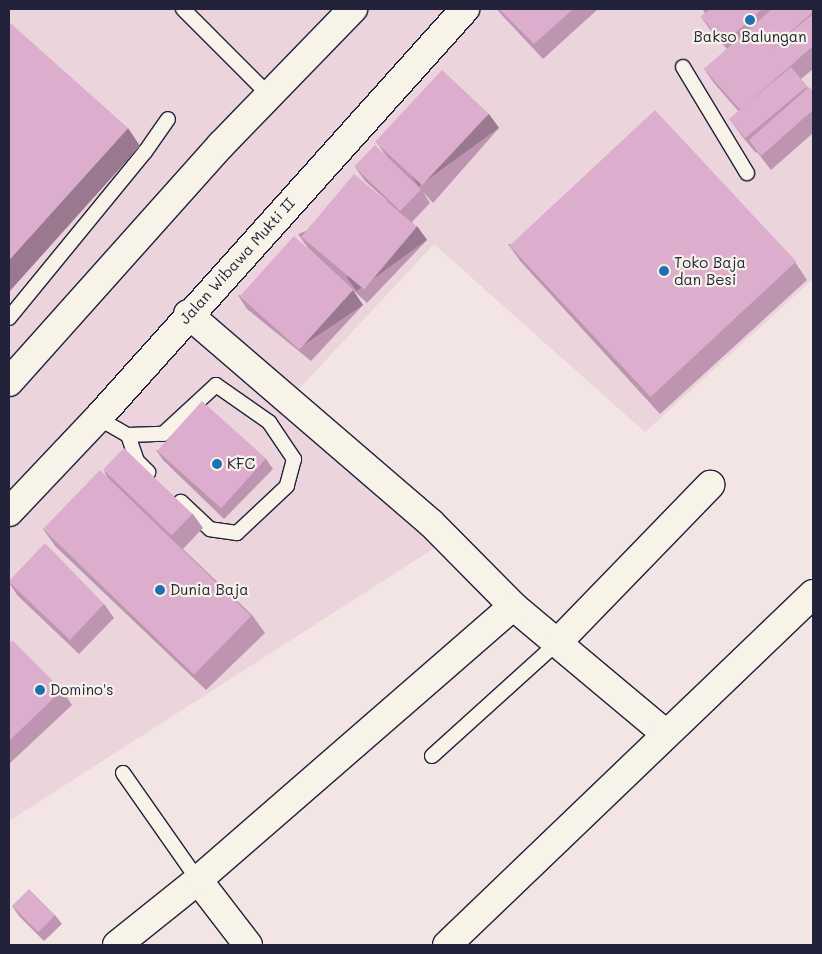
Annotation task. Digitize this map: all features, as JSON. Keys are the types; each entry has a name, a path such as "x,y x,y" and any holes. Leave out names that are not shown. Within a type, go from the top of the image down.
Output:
{"street":[{"path":"9,382 269,95 353,9"},
{"name":"Jalan Wibawa Mukti II","path":"9,512 98,418 188,314 465,9"},
{"path":"188,314 430,523 513,606 666,734"},
{"path":"558,642 710,485"},
{"path":"447,945 813,594"},
{"path":"117,945 198,880 513,606"},
{"path":"198,880 248,945"}],"lane":[{"path":"183,9 269,95"},
{"path":"683,67 747,173"},
{"path":"9,318 140,158 168,119"},
{"path":"98,418 128,434 163,434 216,385 269,422 294,459 287,486 237,533 210,529 170,492"},
{"path":"128,434 137,461 157,480"},
{"path":"432,756 558,642"},
{"path":"123,773 198,880"}],"shaded area":[{"path":"9,9 813,9 813,279 645,432 434,244 285,404 439,545 9,821"}],"building":[{"path":"499,9 573,9 534,44"},
{"path":"710,9 762,9 724,43 701,17"},
{"path":"772,9 813,9 813,12 769,50 813,14 813,46 740,110 704,69"},
{"path":"9,22 128,128 9,260"},
{"path":"791,67 807,86 745,138 729,119"},
{"path":"442,70 489,114 422,185 375,142"},
{"path":"809,87 813,91 813,110 761,156 749,140"},
{"name":"Toko Baja dan Besi","path":"655,110 796,261 651,397 509,246"},
{"path":"375,145 421,189 400,211 354,167"},
{"path":"354,174 417,227 364,290 301,237"},
{"path":"294,236 353,290 299,350 240,296"},
{"name":"KFC","path":"202,401 266,459 221,508 157,451"},
{"path":"124,448 192,514 171,536 103,470"},
{"name":"Dunia Baja","path":"100,470 251,616 194,675 43,529"},
{"path":"45,543 104,604 70,640 9,582"},
{"path":"12,640 62,690 9,741 9,644"},
{"path":"29,889 55,915 38,932 12,906"}],"place":[{"name":"Bakso Balungan","path":"750,20"},
{"name":"Toko Baja dan Besi","path":"664,271"},
{"name":"KFC","path":"217,464"},
{"name":"Dunia Baja","path":"160,590"},
{"name":"Domino's","path":"40,690"}]}
